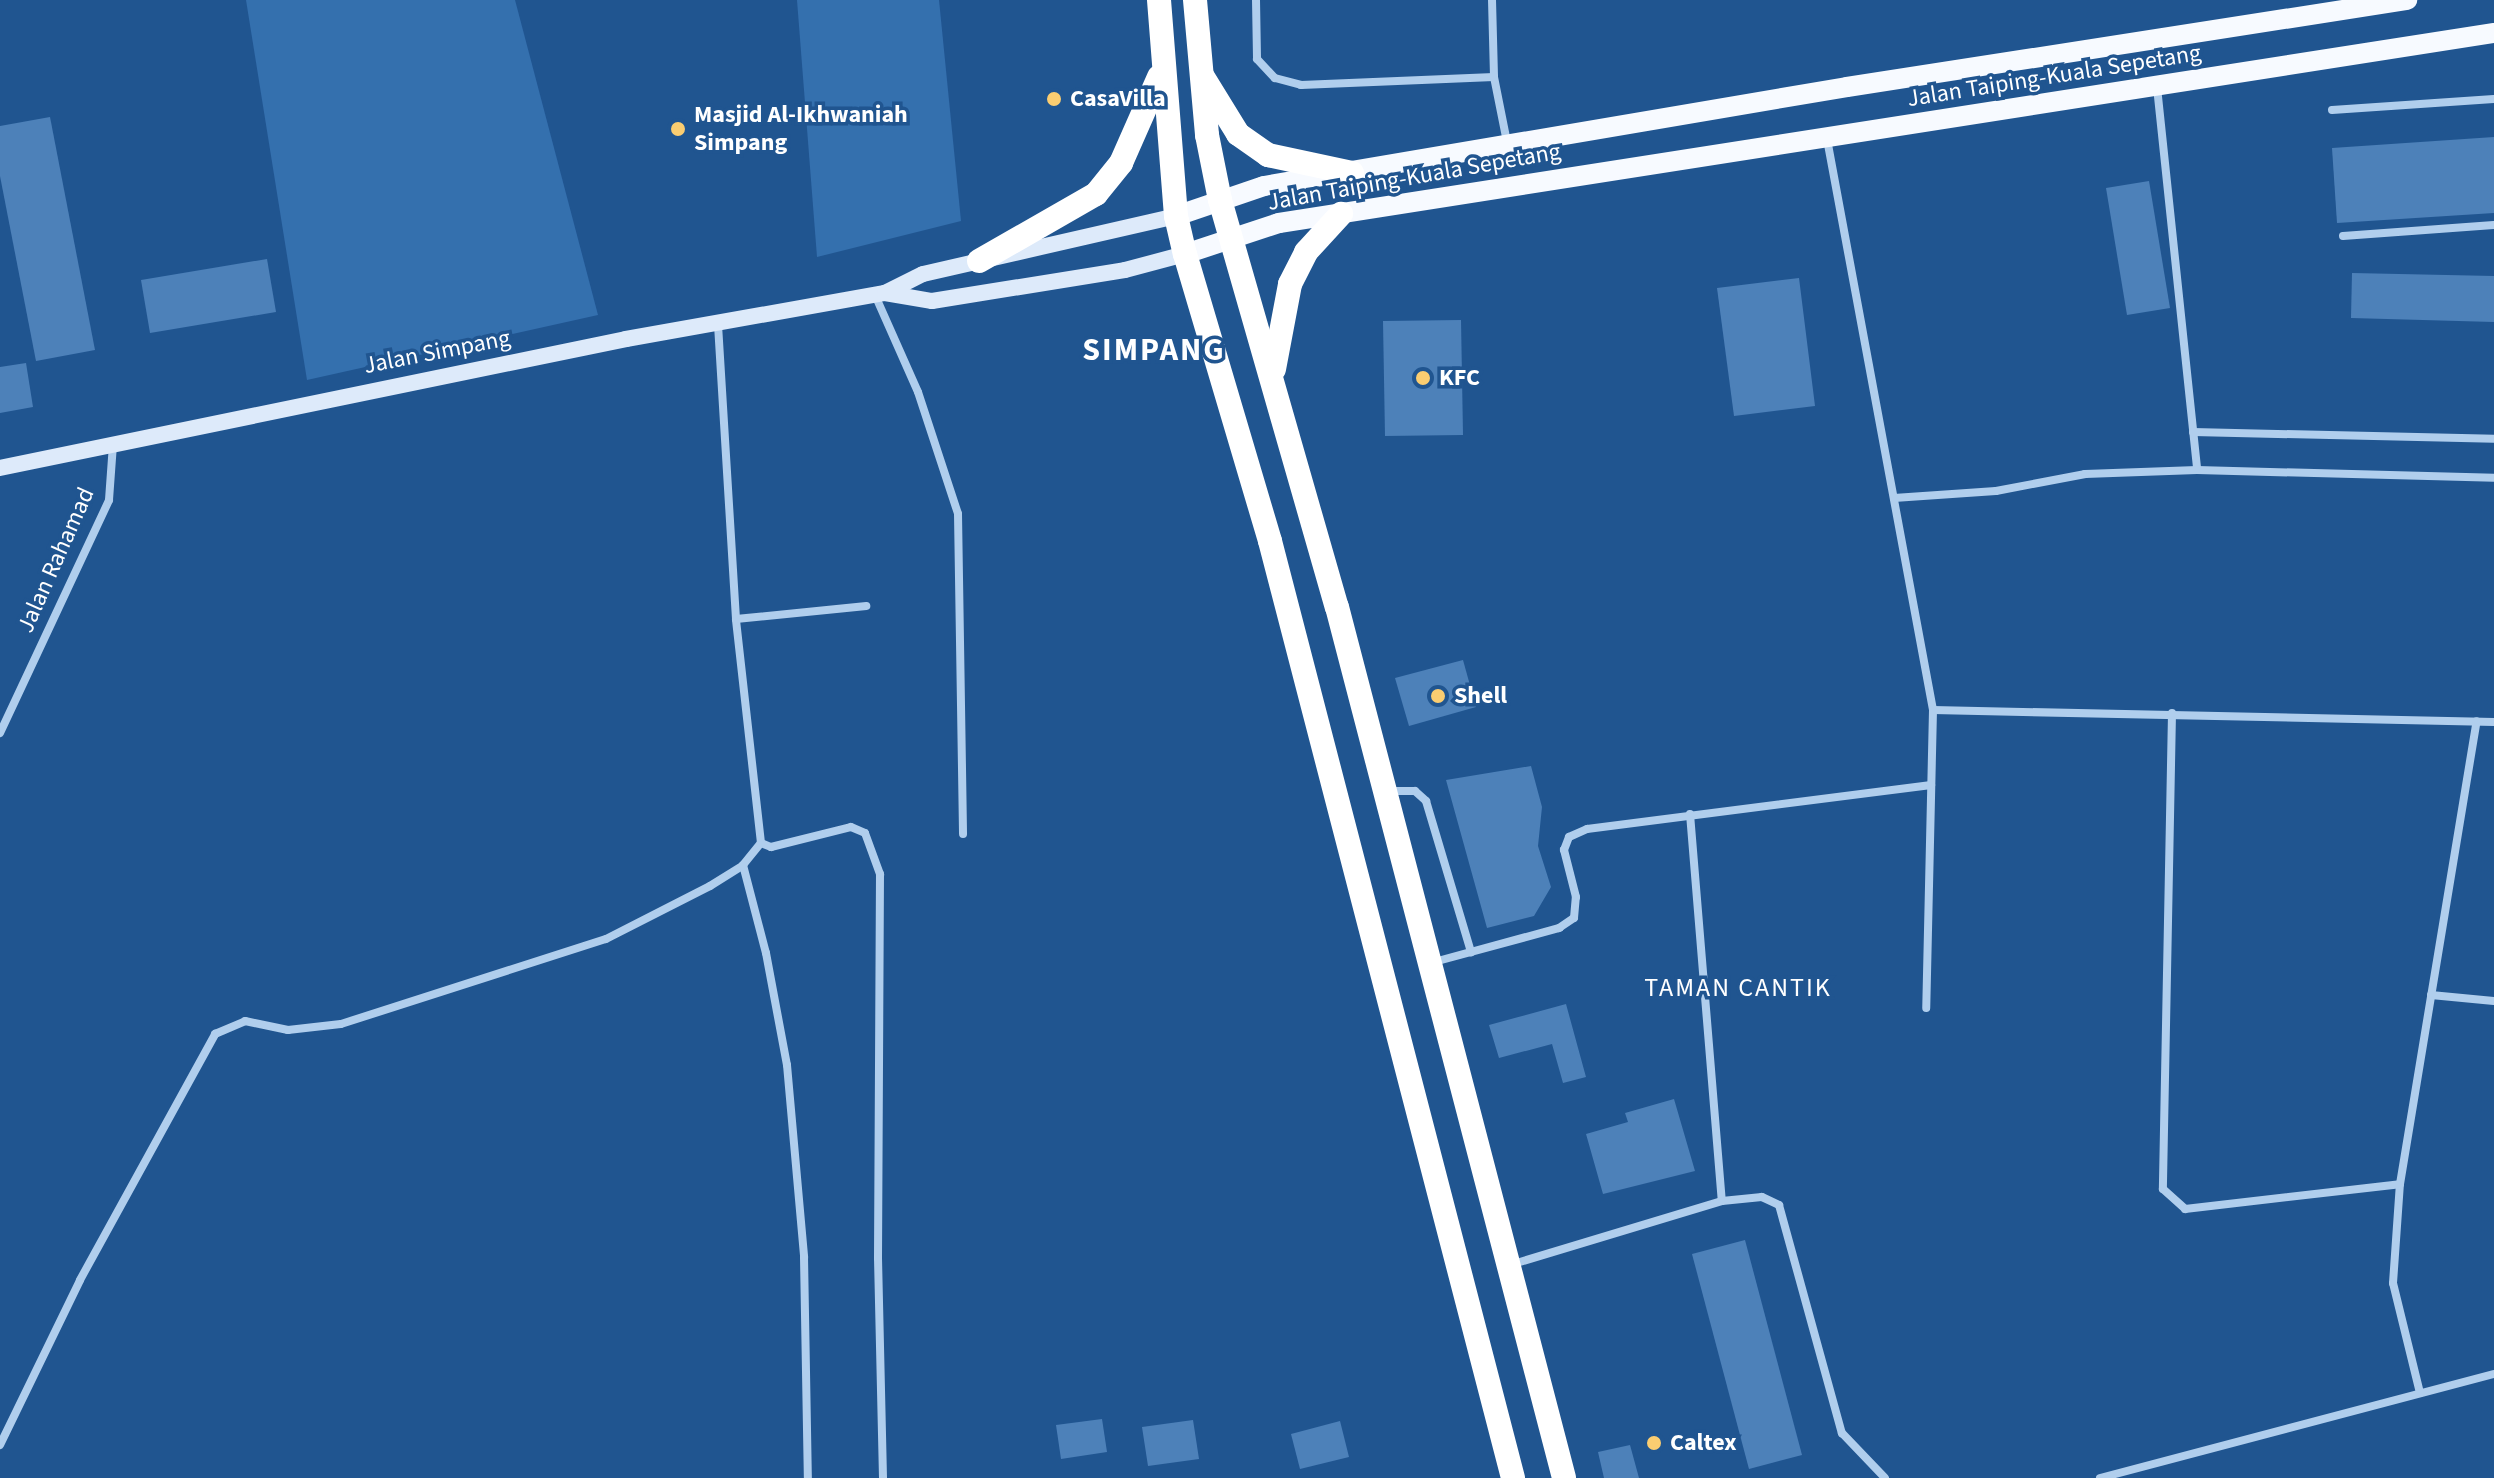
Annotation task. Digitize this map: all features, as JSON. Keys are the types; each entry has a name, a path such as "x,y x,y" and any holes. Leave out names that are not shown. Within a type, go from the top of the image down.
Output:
{"highway":[{"path":"1159,0 1162,69 1176,216 1185,254 1270,541 1513,1478"},
{"path":"1195,0 1200,71 1220,200 1384,792 1564,1478"},
{"path":"979,261 1096,194 1121,163 1162,69"},
{"path":"1200,71 1238,134 1268,155 1352,173"},
{"path":"1272,379 1290,284 1306,252 1341,214"}],"main road":[{"name":"Jalan Taiping-Kuala Sepetang","path":"880,294 923,274 1176,216 1264,186 2407,0"},
{"name":"Jalan Taiping-Kuala Sepetang","path":"880,294 932,301 1125,270 1279,223 2157,86 2419,40 2494,33"},
{"name":"Jalan Simpang","path":"0,468 718,323 880,294"}],"street":[{"path":"1256,0 1257,59 1275,78 1301,85 1494,77"},
{"path":"1492,0 1494,77 1507,146"},
{"path":"2157,86 2197,470"},
{"path":"2332,110 2494,99"},
{"path":"1827,138 1933,710 1926,1008"},
{"path":"2343,236 2494,225"},
{"path":"880,294 918,392 958,514 963,834"},
{"path":"0,1445 11,1414 215,1034 245,1021 288,1030 341,1024 606,939 665,913 743,865 761,843 763,828 736,619 718,323"},
{"path":"2193,432 2494,439"},
{"name":"Jalan Rahamad","path":"0,733 109,500 113,444"},
{"path":"1894,498 1996,491 2085,474 2197,470 2494,478"},
{"path":"736,619 866,606"},
{"path":"1933,710 2494,722"},
{"path":"2172,713 2163,1189 2172,1202 2185,1209 2400,1184"},
{"path":"2420,1393 2393,1283 2400,1184 2477,721"},
{"path":"1429,964 1559,928 1574,918 1576,897 1564,850 1569,837 1587,829 1931,785"},
{"path":"1384,792 1415,791 1426,801 1471,952"},
{"path":"1690,814 1722,1201"},
{"path":"761,843 771,847 851,827 865,833 880,874 878,1258 883,1478"},
{"path":"743,865 787,1065 804,1257 808,1478"},
{"path":"2431,995 2494,1001"},
{"path":"1508,1265 1722,1201 1762,1197 1779,1205 1842,1433 1885,1478"},
{"path":"2100,1478 2494,1374"},
{"path":"0,1417 11,1414"}],"shaded area":[{"path":"246,0 515,0 598,315 307,380"},
{"path":"797,0 939,0 961,221 817,257"}],"building":[{"path":"50,117 95,350 36,361 0,176 0,126"},
{"path":"2494,137 2494,213 2337,223 2332,148"},
{"path":"2149,181 2170,308 2127,315 2106,188"},
{"path":"267,259 276,312 150,333 141,280"},
{"path":"2352,273 2494,276 2494,322 2351,318"},
{"path":"1799,278 1815,406 1734,416 1717,288"},
{"name":"KFC","path":"1461,320 1463,435 1385,436 1383,321"},
{"path":"26,363 33,407 0,413 0,367"},
{"path":"1463,660 1476,707 1409,726 1395,678"},
{"path":"1531,766 1542,807 1538,846 1551,887 1534,916 1487,928 1446,780"},
{"path":"1566,1004 1586,1077 1563,1083 1552,1044 1499,1058 1489,1025"},
{"path":"1674,1099 1695,1171 1603,1194 1586,1134 1628,1122 1625,1113"},
{"path":"1745,1240 1802,1455 1749,1469 1692,1254"},
{"path":"1102,1419 1107,1452 1061,1459 1056,1425"},
{"path":"1193,1420 1199,1459 1148,1466 1142,1427"},
{"path":"1340,1421 1349,1457 1300,1469 1291,1434"},
{"path":"1630,1445 1639,1478 1604,1478 1598,1452"}],"place":[{"name":"CasaVilla","path":"1054,99"},
{"name":"Masjid Al-Ikhwaniah Simpang","path":"678,129"},
{"name":"KFC","path":"1423,378"},
{"name":"Shell","path":"1438,696"},
{"name":"Caltex","path":"1654,1443"}],"district":[{"name":"SIMPANG","path":"1154,350"},
{"name":"TAMAN CANTIK","path":"1738,988"}]}
